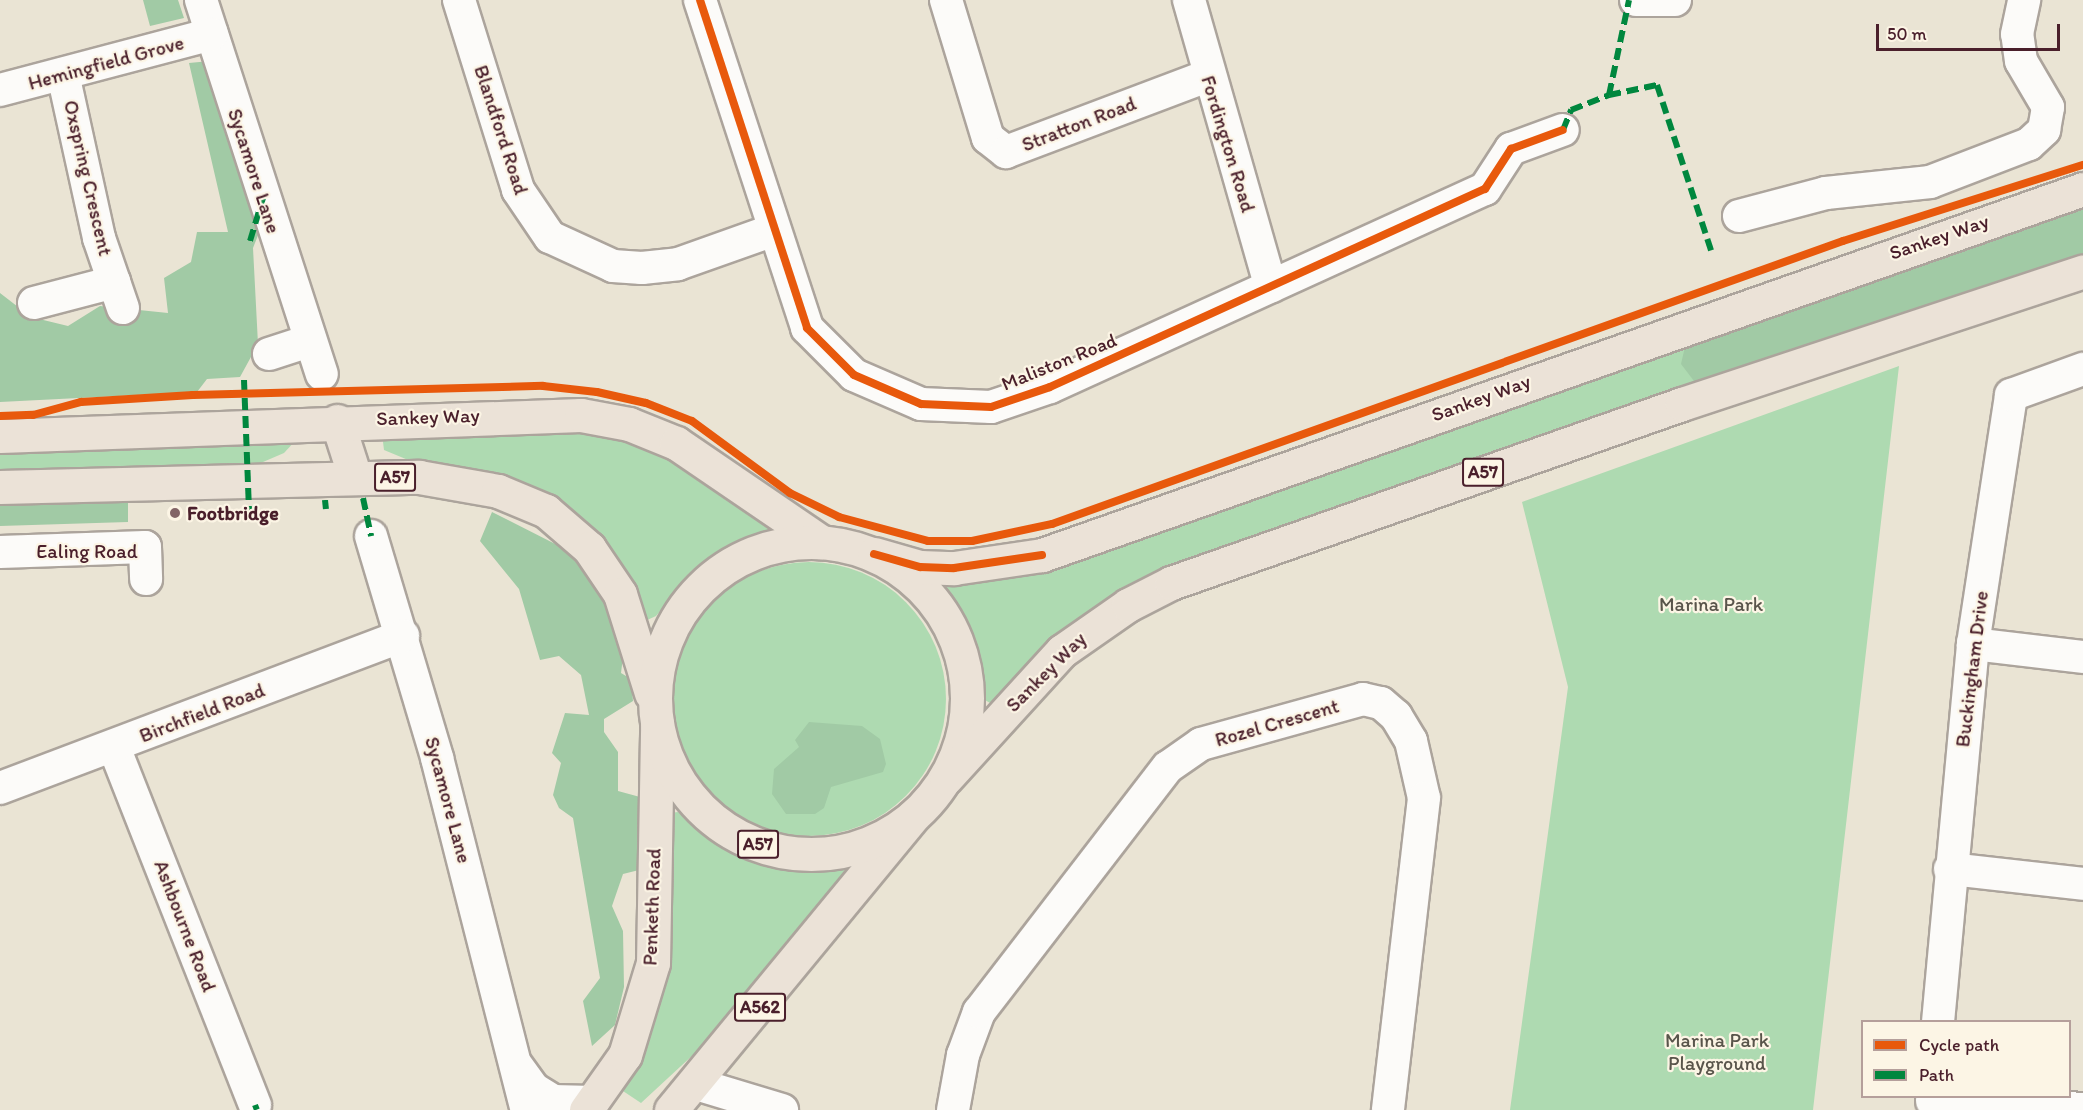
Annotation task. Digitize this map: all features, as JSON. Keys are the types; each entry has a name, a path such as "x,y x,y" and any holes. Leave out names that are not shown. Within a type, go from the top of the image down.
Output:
{"main road":[{"name":"Sankey Way","path":"874,555 920,567 954,568 1041,555 2083,189"},
{"name":"Sankey Way","path":"946,778 1062,651 1128,605 1171,583 1671,407 2083,271"},
{"name":"Sankey Way","path":"0,436 537,413 629,424 676,443 821,542"},
{"path":"337,421 355,477"},
{"name":"A57","path":"0,487 355,477 459,481 546,511 589,548 620,594 656,720 671,768 696,805 732,834 776,851 823,854 870,844 912,818 946,778 968,708 964,660 945,616 930,598 914,580 874,555 821,542 772,547 727,566 691,597 667,637 655,681 656,720"},
{"name":"Penketh Road","path":"589,1106 625,1055 653,963 656,720"},
{"name":"A562","path":"685,1095 912,818"}],"street":[{"name":"Sycamore Lane","path":"201,0 309,341 322,374"},
{"name":"Blandford Road","path":"459,0 518,190 550,237 613,266 642,268 678,264 771,231"},
{"name":"Maliston Road","path":"700,0 771,231 807,328 854,375 921,404 991,407 1050,387 1485,189 1511,149 1563,130"},
{"name":"Stratton Road","path":"946,0 988,138 1006,152 1207,76"},
{"name":"Fordington Road","path":"1189,0 1207,76 1270,287"},
{"path":"1636,0 1675,0"},
{"path":"1739,216 1826,193 1930,182 2029,144 2044,130 2048,107 2021,61 2017,34 2024,0"},
{"name":"Hemingfield Grove","path":"0,90 212,34"},
{"name":"Oxspring Crescent","path":"34,303 118,295 63,74"},
{"path":"269,354 309,341"},
{"name":"Buckingham Drive","path":"1938,1020 1950,869 1973,644 2011,395 2083,369"},
{"name":"Sycamore Lane","path":"371,536 403,636 517,1066 517,1086 527,1110"},
{"name":"Ealing Road","path":"0,552 145,547 146,579"},
{"name":"Birchfield Road","path":"0,788 114,747 403,636"},
{"path":"1973,644 2083,657"},
{"name":"Rozel Crescent","path":"953,1110 979,1012 1168,767 1201,744 1363,699 1381,703 1396,716 1411,741 1424,798 1389,1110"},
{"name":"Ashbourne Road","path":"114,747 256,1104"},
{"path":"1950,869 2083,884"},
{"name":"Sycamore Lane","path":"517,1066 534,1089 553,1101 589,1106"},
{"path":"660,1110 685,1095 782,1110"},
{"path":"1932,1102 2083,1110"}],"green space":[{"path":"143,0 178,0 184,18 150,26"},
{"path":"210,61 262,225 253,248 258,344 240,377 207,379 197,392 0,402 0,293 31,317 68,326 100,306 168,313 164,278 191,262 197,232 228,232 189,63"},
{"path":"2083,200 2083,256 1697,385 1681,364 1687,338"},
{"path":"2083,256 1119,593 1066,628 992,704 983,699 968,627 941,585 1687,338"},
{"name":"Marina Park","path":"1899,366 1813,1110 1510,1110 1568,687 1522,502"},
{"path":"528,426 603,432 655,448 770,530 700,565 656,616 645,621 483,472 413,462 384,450 384,435"},
{"path":"296,440 284,453 256,465 0,473 0,450"},
{"path":"69,491 128,503 128,522 0,526 0,494"},
{"path":"492,512 571,552 591,575 609,603 624,649 621,673 631,679 633,701 604,719 604,732 618,752 618,791 640,797 643,869 623,874 612,906 623,931 624,987 615,1025 592,1046 583,1001 600,978 573,818 559,808 553,795 561,763 552,753 565,713 589,715 581,675 559,656 540,660 519,589 480,541"},
{"path":"796,562 822,562 862,572 885,585 906,602 923,623 936,646 944,672 946,699 944,726 936,752 923,775 906,796 874,820 849,831 822,836 796,836 769,831 744,820 722,805 703,786 688,764 677,739 672,712 672,686 677,659 688,634 703,612 722,593 744,578 769,567"},
{"path":"809,722 862,726 880,739 886,764 883,772 831,787 824,808 815,814 786,814 772,794 774,769 799,747 795,740"},
{"path":"678,812 717,845 746,859 784,868 854,868 721,1029 641,1103 620,1089 670,813"}],"marked path":[{"path":"1563,130 1571,110 1609,95 1629,0"},
{"path":"1609,95 1657,85 1713,256"},
{"path":"250,241 263,198"},
{"path":"244,380 249,512"},
{"path":"363,498 371,536"},
{"path":"325,500 326,509"},
{"path":"255,1105 257,1110"}],"cycle path":[{"path":"700,0 807,328 854,375 921,404 991,407 1050,387 1485,189 1511,149 1563,130"},
{"path":"0,416 33,415 81,402 193,395 543,386 597,392 646,403 692,421 790,493 839,517 928,541 972,541 1052,524 1843,241 2083,165"},
{"path":"874,554 920,567 954,568 1042,555"}],"place":[{"name":"Footbridge","path":"175,513"}],"park label":[{"name":"Marina Park Playground","path":"1717,1052"}]}
